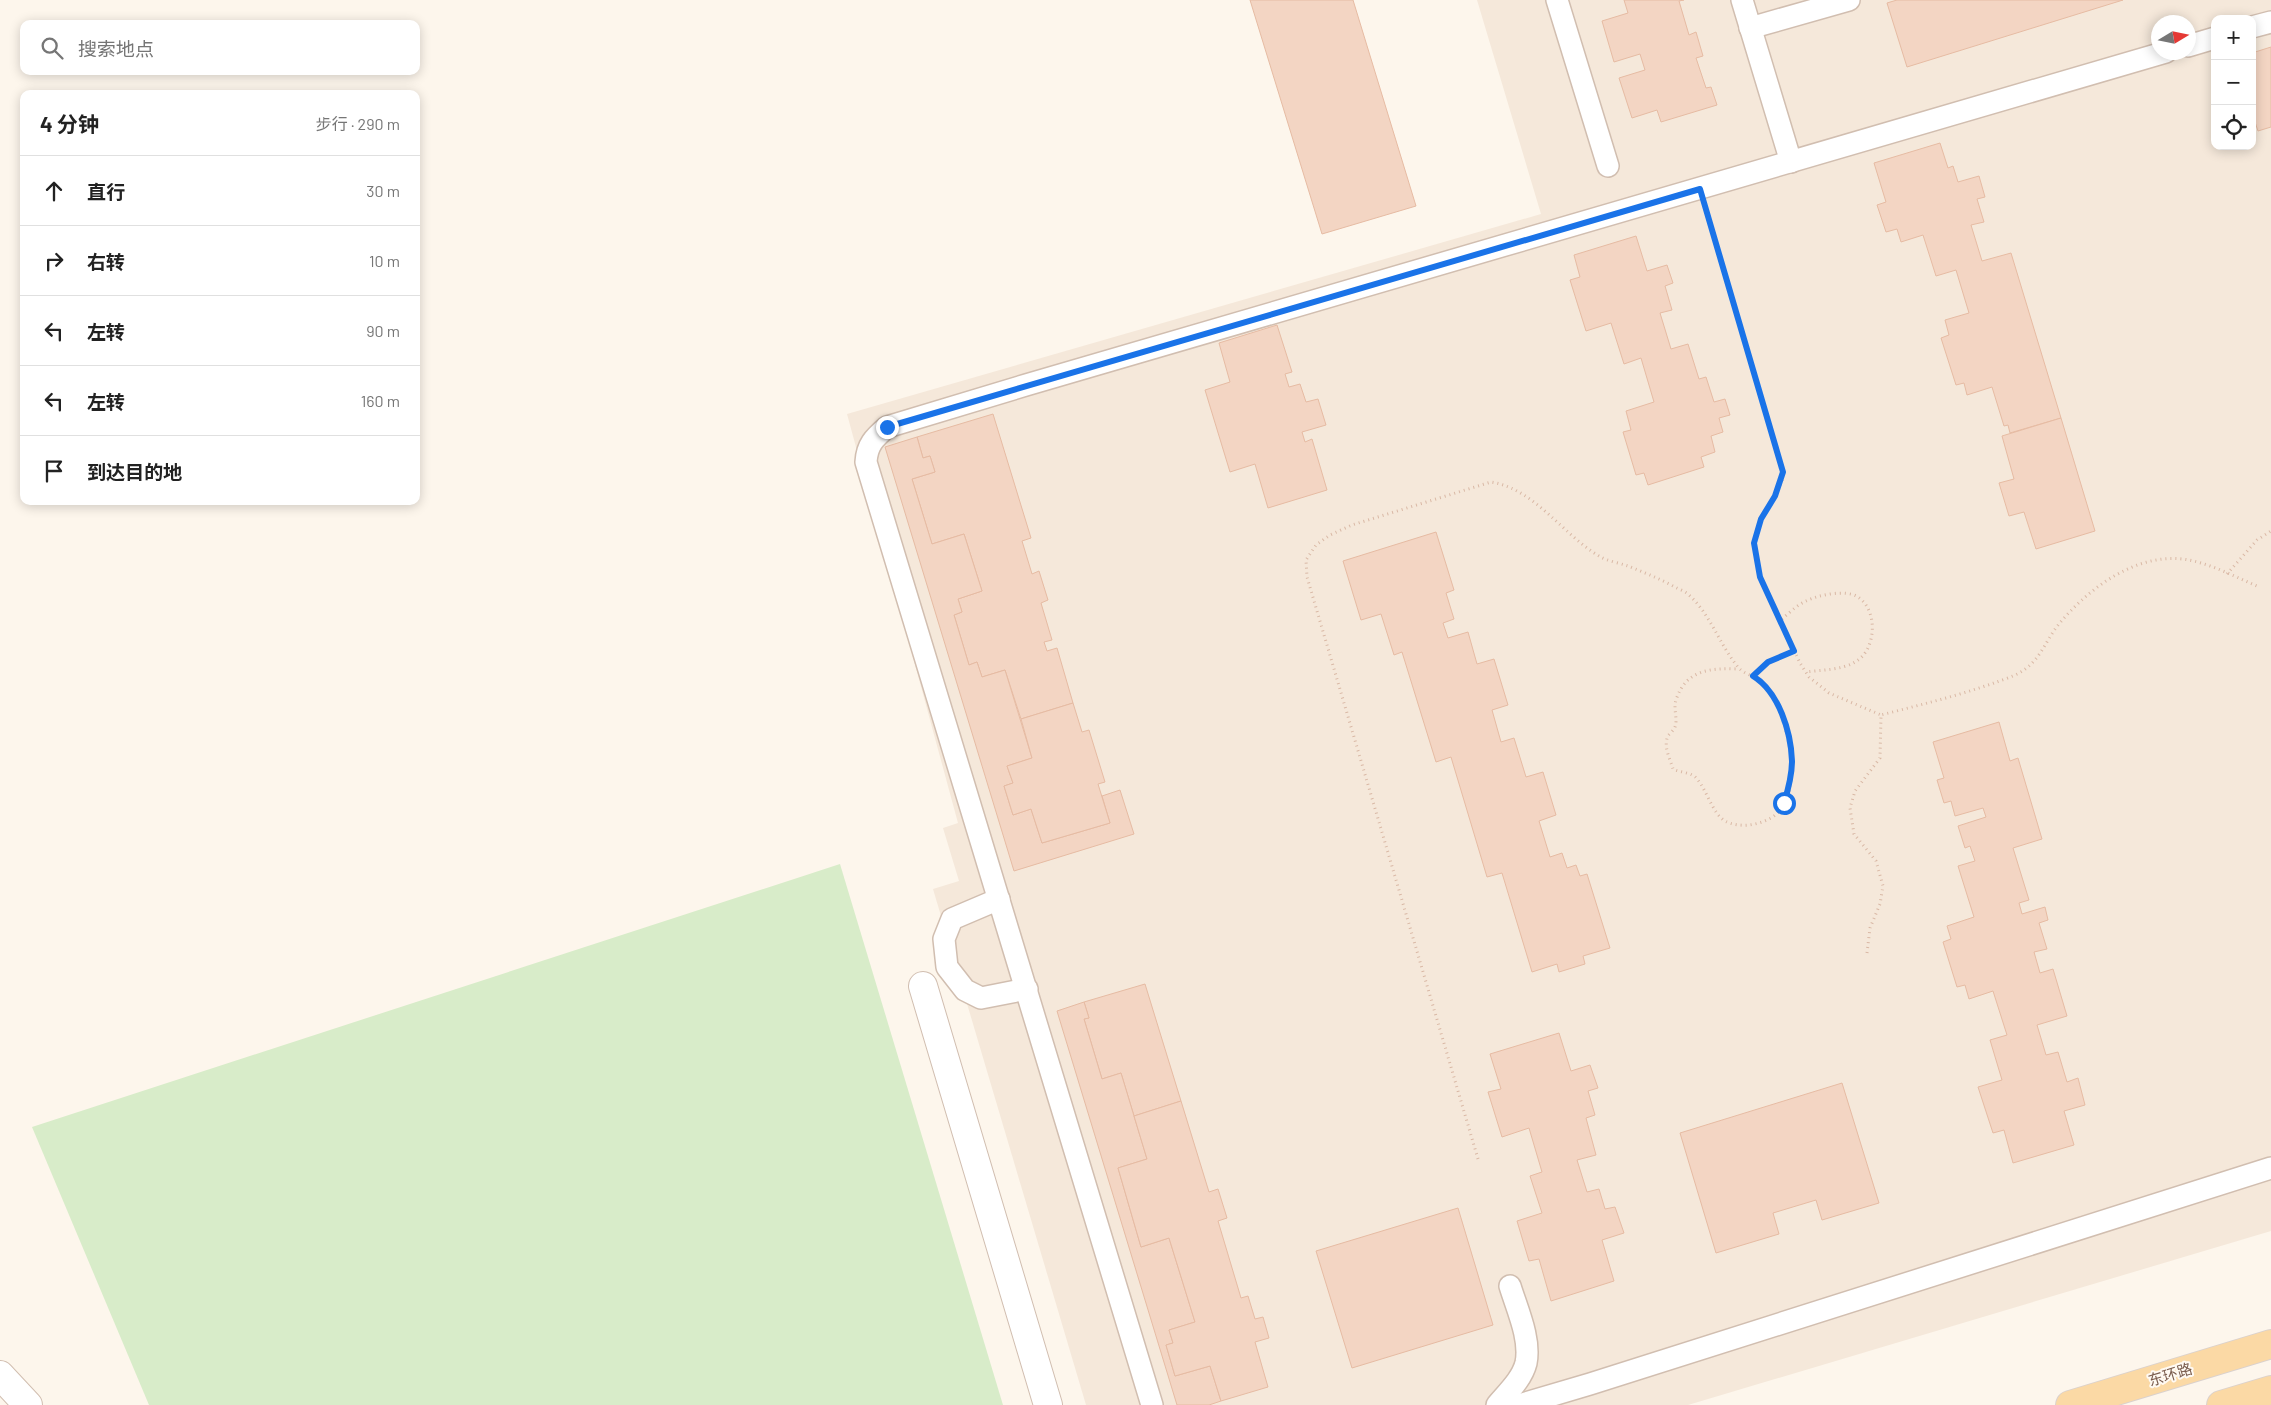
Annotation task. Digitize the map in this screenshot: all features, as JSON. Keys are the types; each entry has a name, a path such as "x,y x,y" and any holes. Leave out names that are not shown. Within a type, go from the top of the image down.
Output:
{"main road":[{"name":"东环路","path":"2070,1405 2271,1344"},
{"path":"2221,1405 2271,1390"}],"street":[{"path":"923,986 1048,1405"},
{"path":"0,1375 28,1405"}],"lane":[{"path":"1557,0 1608,166"},
{"path":"1742,0 1791,162"},
{"path":"1750,28 1849,0"},
{"path":"2256,26 2271,22"},
{"path":"2196,44 2211,39"},
{"path":"1152,1405 866,462 867,450 872,439 887,427 2151,56"},
{"path":"1000,899 952,919 944,939 948,966 965,990 981,998 1027,989"},
{"path":"923,986 948,966"},
{"path":"1519,1405 2271,1168"},
{"path":"1497,1405 1516,1383 1526,1363 1527,1345 1510,1286"}],"path":[{"path":"1700,189 1783,472 1778,488 1761,519 1754,543 1760,577 1782,619 1794,651 1806,672 1821,689 1881,715 1963,694 2020,673 2040,657 2058,626 2086,594 2139,565 2182,559 2208,565 2257,586"},
{"path":"1478,1159 1307,576 1306,560 1316,545 1330,535 1352,525 1491,482 1500,484 1524,495 1600,556 1650,574 1688,594 1706,614 1739,669"},
{"path":"2227,574 2257,540 2271,531"},
{"path":"1782,619 1806,600 1841,592 1858,597 1869,610 1872,635 1868,652 1855,662 1846,665 1806,672"},
{"path":"1753,676 1768,662 1794,651"},
{"path":"1708,669 1739,669 1762,682 1777,702 1788,735 1792,762 1790,786 1784,803 1774,816 1759,824 1742,825 1726,821 1712,804 1697,778 1673,769 1666,750 1667,737 1675,727 1676,701 1684,685 1696,674 1708,669"},
{"path":"1867,953 1870,928 1880,904 1883,886 1876,861 1854,834 1850,808 1855,791 1880,758 1881,715"}],"shaded area":[{"path":"1477,0 2271,0 2271,1231 1688,1405 1086,1405 933,889 959,881 943,828 958,823 847,414 1541,214"}],"green space":[{"path":"840,864 1003,1405 149,1405 32,1127"}],"building":[{"path":"1250,0 1353,0 1416,206 1322,234"},
{"path":"1624,0 1684,0 1679,1 1689,35 1696,32 1703,56 1696,58 1706,88 1711,87 1717,105 1661,122 1657,110 1632,118 1619,78 1645,70 1640,54 1614,62 1602,21 1628,13"},
{"path":"1897,0 2123,0 1907,67 1887,3"},
{"path":"2271,47 2271,127 2258,131 2256,125 2256,52"},
{"path":"1940,143 1948,168 1953,166 1958,182 1979,176 1985,197 1977,199 1984,222 1971,225 1982,261 2011,253 2061,418 2010,433 2008,425 2004,426 1992,387 1967,395 1964,383 1956,385 1941,338 1949,335 1945,320 1969,313 1956,270 1936,276 1923,235 1901,242 1897,229 1886,232 1877,205 1886,202 1874,163"},
{"path":"1636,236 1647,271 1667,265 1673,283 1665,286 1672,310 1660,313 1671,349 1688,344 1699,379 1706,377 1714,402 1725,399 1730,415 1719,418 1723,432 1711,436 1715,452 1701,457 1704,467 1648,485 1644,473 1636,475 1623,432 1631,430 1626,411 1654,402 1641,358 1624,364 1611,323 1586,331 1570,280 1580,277 1574,255"},
{"path":"1277,325 1292,372 1285,374 1289,387 1300,384 1306,402 1318,399 1326,425 1302,432 1305,442 1312,439 1327,490 1268,508 1255,464 1230,472 1205,390 1230,382 1219,343"},
{"path":"993,414 1031,538 1022,541 1032,574 1039,571 1048,600 1041,603 1052,640 1044,642 1047,651 1057,648 1073,703 1021,719 1005,670 982,677 977,662 969,665 954,615 962,612 958,599 982,591 964,534 932,544 912,479 935,472 930,456 923,458 917,437"},
{"path":"2061,418 2095,531 2036,549 2024,512 2009,516 1999,483 2014,479 2002,436"},
{"path":"917,437 923,458 930,456 935,472 912,479 932,544 964,534 982,591 958,599 962,612 954,615 969,665 977,662 982,677 1005,670 1032,758 1007,766 1013,783 1004,786 1013,815 1031,809 1042,843 1110,823 1102,796 1120,790 1134,834 1014,871 885,447"},
{"path":"1436,532 1454,590 1446,593 1454,619 1443,623 1448,638 1468,632 1477,664 1494,659 1508,705 1492,710 1501,742 1514,738 1526,777 1543,772 1556,815 1539,821 1550,857 1562,853 1567,868 1576,865 1580,876 1587,874 1610,948 1583,956 1585,964 1559,972 1557,964 1532,972 1502,873 1487,877 1451,757 1436,762 1402,652 1394,655 1381,614 1361,620 1343,561"},
{"path":"1073,703 1082,732 1089,730 1105,782 1098,784 1110,823 1042,843 1031,809 1013,815 1004,786 1013,783 1007,766 1032,758 1021,719"},
{"path":"1999,722 2010,761 2018,758 2042,839 2013,848 2029,900 2019,903 2022,914 2045,907 2048,920 2039,923 2047,949 2034,952 2040,973 2053,969 2067,1016 2037,1025 2046,1055 2058,1052 2067,1082 2078,1078 2085,1105 2064,1111 2074,1145 2013,1163 2004,1130 1993,1133 1978,1087 2002,1080 1990,1040 2007,1035 1993,991 1969,999 1965,985 1957,987 1943,942 1951,939 1947,926 1974,917 1958,866 1975,861 1970,846 1965,848 1958,826 1986,817 1983,808 1955,816 1951,801 1944,803 1937,780 1944,778 1933,742"},
{"path":"1145,984 1181,1101 1134,1116 1121,1073 1102,1079 1084,1019 1089,1018 1084,1002"},
{"path":"1084,1002 1089,1018 1084,1019 1102,1079 1121,1073 1147,1159 1118,1168 1141,1247 1169,1238 1195,1322 1169,1330 1173,1343 1166,1345 1175,1376 1210,1366 1221,1401 1209,1405 1177,1405 1057,1011"},
{"path":"1559,1033 1571,1071 1590,1065 1598,1088 1588,1091 1595,1115 1586,1118 1596,1155 1577,1160 1587,1192 1599,1189 1605,1209 1615,1207 1624,1233 1602,1240 1614,1281 1551,1301 1539,1259 1529,1261 1517,1221 1542,1213 1530,1176 1542,1172 1529,1128 1502,1137 1488,1092 1501,1089 1490,1054"},
{"path":"1842,1083 1879,1203 1822,1220 1816,1200 1773,1213 1779,1234 1716,1253 1680,1133"},
{"path":"1181,1101 1209,1192 1218,1189 1227,1218 1218,1221 1241,1298 1248,1296 1255,1319 1263,1317 1269,1338 1255,1342 1268,1387 1221,1401 1210,1366 1175,1376 1166,1345 1173,1343 1169,1330 1195,1322 1169,1238 1141,1247 1118,1168 1147,1159 1134,1116"},
{"path":"1458,1208 1493,1325 1352,1368 1316,1251"}],"route":[{"path":"887,427 1700,189 1783,472 1782,480 1775,496 1761,519 1754,543 1760,577 1782,619 1794,651 1768,662 1753,676 1762,682 1777,702 1788,735 1792,762 1790,786 1784,803"}]}
